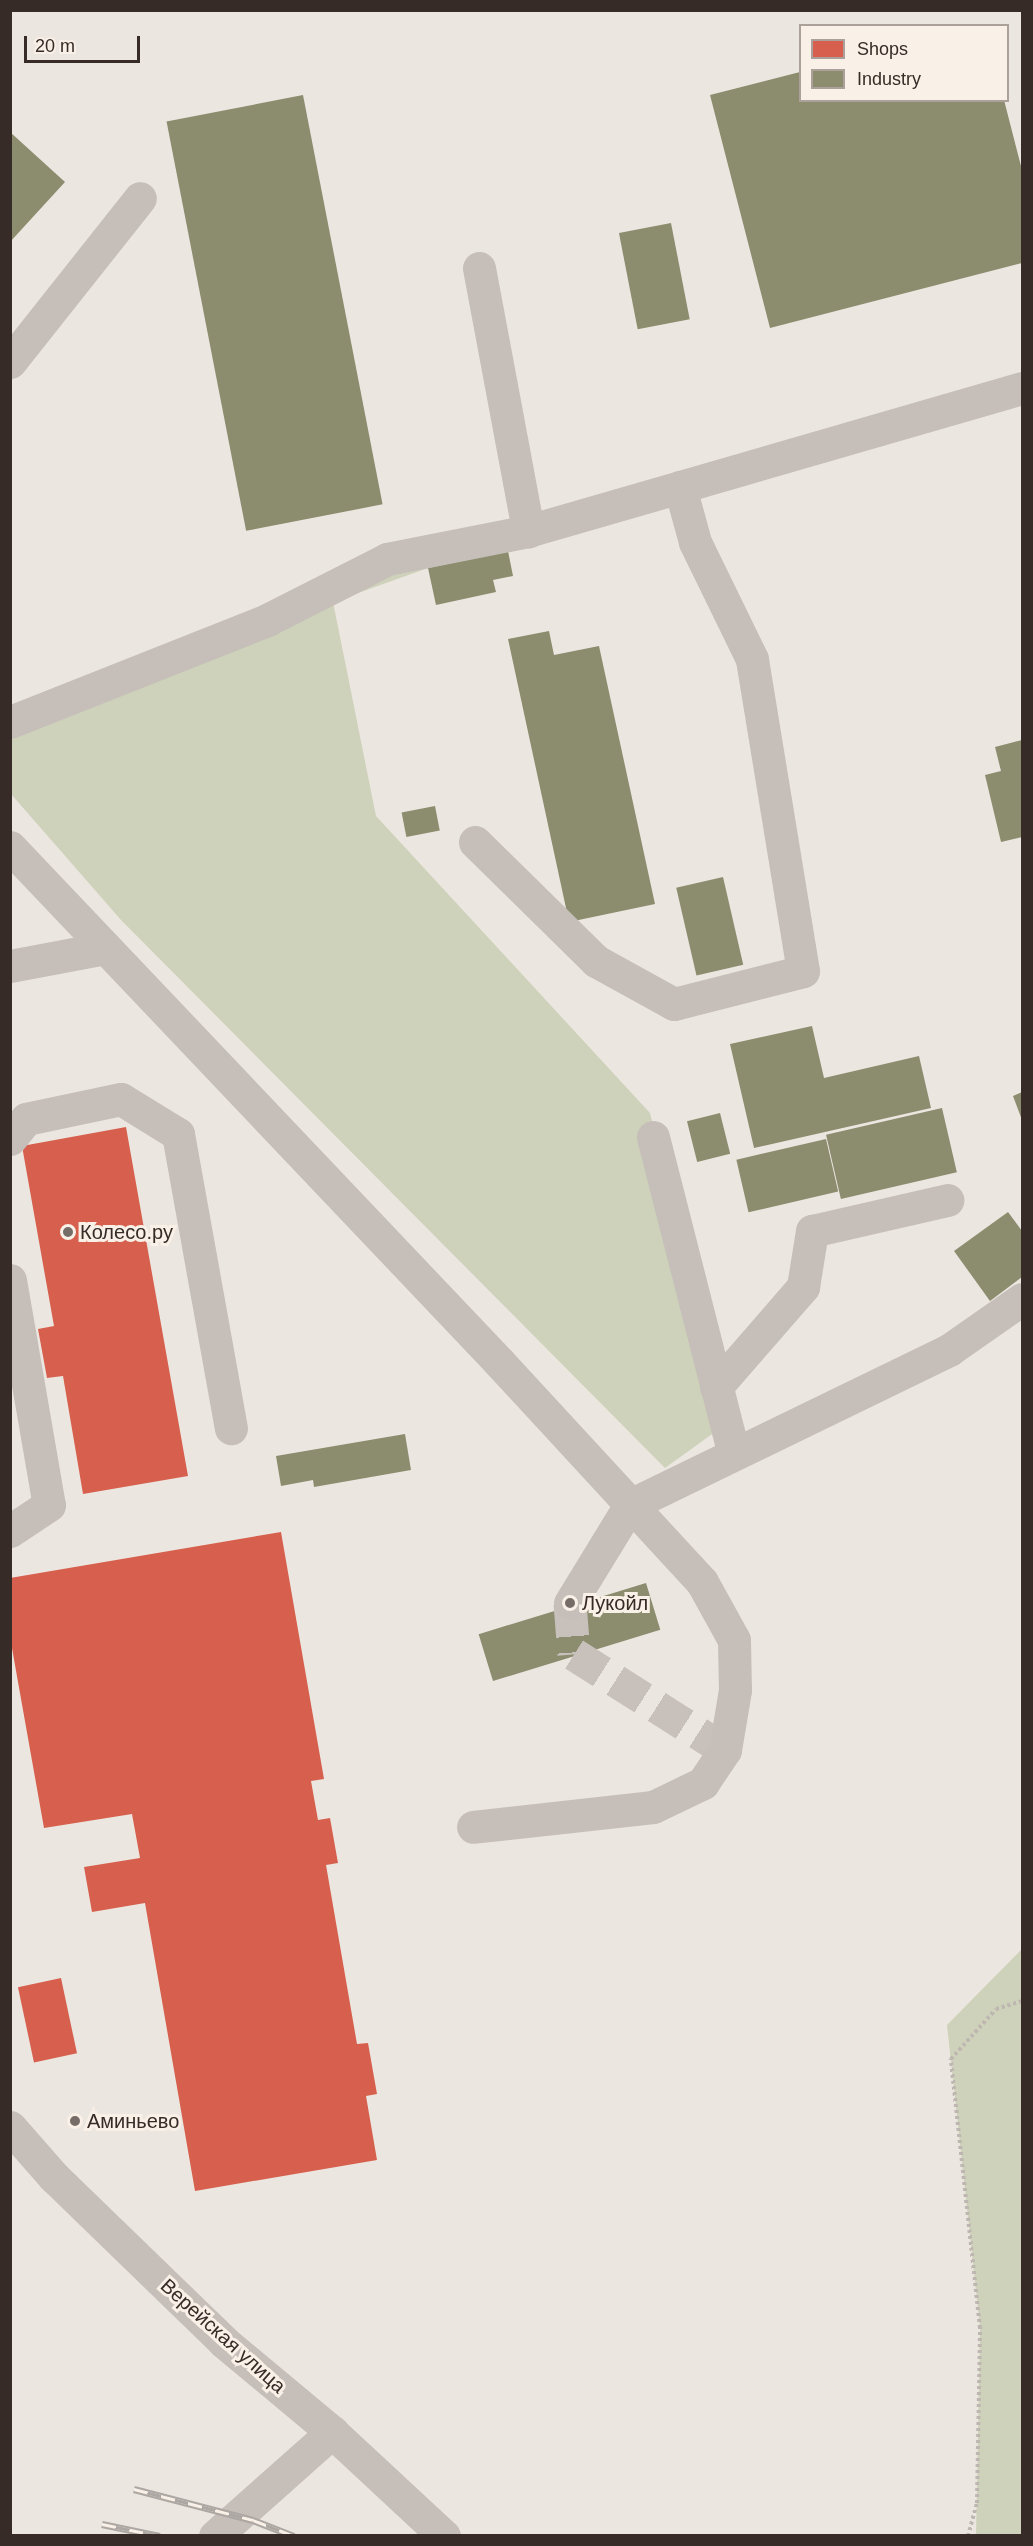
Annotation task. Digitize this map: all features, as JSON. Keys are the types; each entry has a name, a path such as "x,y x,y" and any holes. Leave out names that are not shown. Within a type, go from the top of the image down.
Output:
{"street":[{"path":"10,362 140,198"},
{"path":"479,268 528,531"},
{"path":"10,722 267,620 387,559 528,531 1023,388"},
{"path":"475,842 596,961 674,1004 803,971 752,659 695,542 680,487"},
{"path":"10,847 702,1582 734,1640 735,1690 725,1750 703,1783 653,1807 473,1827"},
{"path":"10,966 105,948"},
{"path":"10,1139 26,1119 121,1099 178,1134 231,1428"},
{"path":"653,1137 734,1455"},
{"path":"716,1387 802,1287 812,1231 948,1200"},
{"path":"10,1280 49,1505 10,1531"},
{"path":"570,1603 630,1505 949,1350 1023,1299"},
{"name":"Верейская улица","path":"10,2127 54,2177 224,2342 332,2432 444,2535"},
{"path":"216,2535 332,2432"}],"path":[{"path":"968,2535 977,2503 980,2328 951,2059 996,2009 1023,2001"}],"green space":[{"path":"409,555 428,568 333,602 376,816 650,1113 726,1424 665,1468 121,920 11,794 10,722"},
{"path":"1022,1949 1022,2535 976,2535 980,2328 947,2025"}],"building: Shops":[{"path":"126,1127 188,1476 83,1494 63,1376 47,1378 38,1329 54,1326 22,1146"},
{"path":"281,1532 324,1779 311,1781 318,1820 330,1818 338,1863 326,1865 357,2044 368,2043 377,2094 366,2096 377,2160 195,2191 145,1903 92,1912 84,1867 140,1858 132,1814 44,1828 10,1637 10,1578"},
{"path":"61,1978 77,2053 34,2062 18,1987"}],"building: Industry":[{"path":"799,72 799,102 1005,102 1022,170 1022,263 770,328 710,95"},
{"path":"303,95 383,504 246,531 167,122"},
{"path":"10,132 65,182 10,242"},
{"path":"671,223 690,319 638,329 619,233"},
{"path":"508,551 513,576 493,580 496,592 436,605 428,568"},
{"path":"549,631 554,655 599,646 655,904 569,922 508,639"},
{"path":"1022,740 1022,837 1001,842 985,775 1001,771 995,747"},
{"path":"435,806 440,831 406,837 402,812"},
{"path":"723,877 743,965 696,975 676,888"},
{"path":"812,1026 824,1078 919,1056 931,1108 754,1148 730,1044"},
{"path":"1022,1092 1022,1120 1013,1096"},
{"path":"942,1108 957,1172 841,1199 826,1135"},
{"path":"720,1113 730,1154 697,1162 687,1121"},
{"path":"826,1139 838,1192 749,1212 736,1160"},
{"path":"1008,1212 1022,1231 1022,1277 990,1301 954,1251"},
{"path":"405,1434 411,1470 314,1487 313,1480 281,1486 276,1456"},
{"path":"646,1583 660,1630 493,1681 479,1634"}],"tunnel":[{"path":"570,1603 574,1654 725,1750"}],"railway":[{"path":"134,2489 253,2520 294,2536"},
{"path":"102,2524 160,2536"}],"place":[{"name":"Колесо.ру","path":"68,1232"},
{"name":"Лукойл","path":"570,1603"},
{"name":"Аминьево","path":"75,2121"}]}
